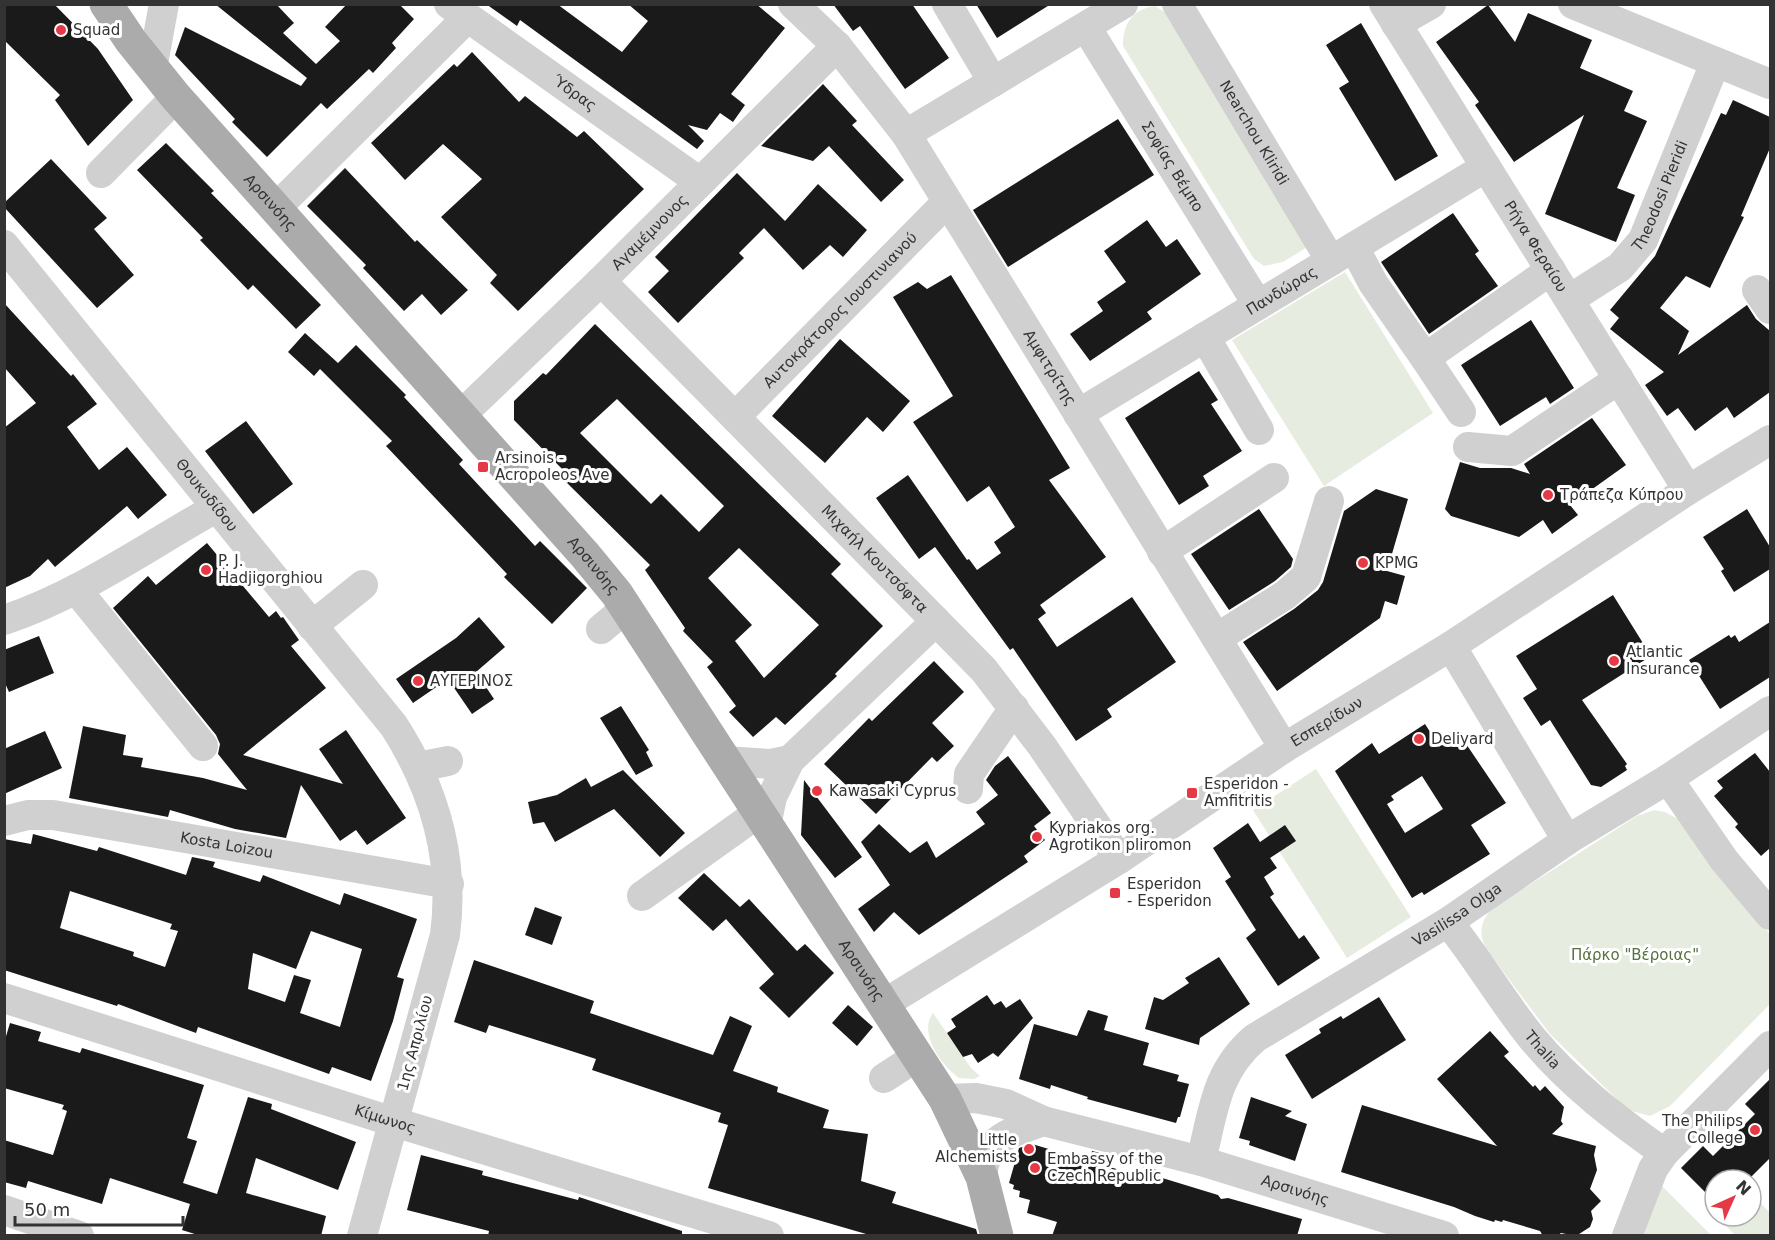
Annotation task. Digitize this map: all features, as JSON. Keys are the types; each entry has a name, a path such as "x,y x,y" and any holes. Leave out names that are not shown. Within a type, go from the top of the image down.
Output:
{"main road":[{"name":"Αρσινόης","path":"106,4 152,69 176,97 585,555 626,608 945,1099"},
{"path":"945,1099 982,1177 997,1236"}],"street":[{"path":"152,69 164,4"},
{"name":"Αμφιτρίτης","path":"793,4 837,46 906,134 1284,748"},
{"path":"947,4 993,82"},
{"path":"906,134 1123,4"},
{"name":"Nearchou Kliridi","path":"1177,4 1343,254 1373,283 1461,412"},
{"path":"1390,14 1431,4"},
{"path":"1574,4 1770,84"},
{"path":"276,208 458,11"},
{"name":"Ύδρας","path":"458,11 700,182"},
{"name":"Ρήγα Φεραίου","path":"1390,14 1688,490"},
{"name":"Σοφίας Βέμπο","path":"1086,27 1258,305"},
{"name":"Αγαμέμνονος","path":"460,416 601,281 837,46"},
{"name":"Theodosi Pieridi","path":"1570,299 1620,267 1642,240 1715,63"},
{"path":"101,173 176,97"},
{"name":"Πανδώρας","path":"1078,414 1486,167"},
{"name":"Αυτοκράτορος Ιουστινιανού","path":"735,417 947,202"},
{"name":"Θουκυδίδου","path":"6,249 394,726 418,767 432,799 443,838 449,884"},
{"path":"1425,358 1551,270"},
{"name":"Μιχαήλ Κουτσόφτα","path":"601,281 984,670 1014,708 1119,859"},
{"path":"1205,337 1259,430"},
{"path":"1468,447 1512,451 1618,380"},
{"name":"Εσπερίδων","path":"885,1004 1119,859 1284,748 1451,646 1688,490 1770,440"},
{"path":"1162,552 1274,478"},
{"path":"1217,638 1285,595 1305,577 1329,501"},
{"path":"4,620 41,608 216,508"},
{"path":"312,626 363,585"},
{"path":"76,589 203,746"},
{"path":"601,629 626,608"},
{"path":"642,896 762,819 790,760 936,621"},
{"path":"1451,646 1567,840"},
{"path":"968,789 969,774 1014,708"},
{"name":"Vasilissa Olga","path":"1201,1161 1220,1086 1227,1068 1239,1052 1296,1011 1448,922 1567,840 1668,779 1770,711"},
{"path":"725,762 771,764 790,760"},
{"path":"418,767 448,761"},
{"path":"1668,779 1724,860 1770,915"},
{"name":"Kosta Loizou","path":"4,820 28,815 53,815 449,884"},
{"name":"1ης Απριλίου","path":"362,1236 445,935 449,884"},
{"name":"Thalia","path":"1448,922 1504,1001 1557,1066 1607,1113 1664,1153"},
{"name":"Κίμωνος","path":"4,998 394,1122 769,1236"},
{"path":"1627,1236 1653,1169 1664,1153 1770,1046"},
{"path":"884,1078 918,1056"},
{"name":"Αρσινόης","path":"945,1099 976,1098 1006,1104 1043,1121 1201,1161 1444,1236"},
{"path":"982,1177 984,1161 991,1146 1002,1137 1043,1121"},
{"path":"4,1210 80,1236"}],"green space":[{"path":"1155,6 1169,15 1309,246 1283,262 1264,266 1254,259 1123,46 1123,38 1130,19 1140,10"},
{"path":"1345,272 1433,413 1324,486 1232,340"},
{"path":"1316,769 1411,917 1347,958 1253,810"},
{"name":"Πάρκο \"Βέροιας\"","path":"1654,810 1665,812 1680,820 1733,893 1770,934 1770,1004 1670,1106 1650,1116 1628,1110 1550,1034 1487,950 1481,932 1487,915 1496,906 1637,816"},
{"path":"933,1013 971,1068 980,1076 974,1079 959,1078 939,1057 928,1030"},
{"path":"1657,1181 1711,1235 1632,1236"},
{"path":"1763,1206 1770,1213 1770,1235 1735,1235 1728,1228 1763,1228"}],"building":[{"path":"4,4 54,4 98,49 133,100 88,146 55,100 60,95 4,40"},
{"path":"215,4 276,4 294,23 283,33 316,64 340,41 325,27 347,4 399,4 414,19 392,43 396,48 373,73 369,69 327,109 321,103 267,157 232,122 235,119 175,55 185,27 301,86 307,78"},
{"path":"486,4 557,4 622,52 648,21 628,4 756,4 785,28 731,94 745,105 733,122 720,113 707,130 688,125 704,141 697,149 520,20 517,26"},
{"path":"833,4 912,4 949,58 905,89 860,26 853,31"},
{"path":"976,4 1051,4 997,38"},
{"path":"1488,5 1515,42 1528,13 1592,40 1580,68 1633,91 1624,111 1647,121 1617,188 1635,195 1616,242 1545,214 1584,115 1514,162 1475,105 1479,102 1436,42"},
{"path":"1361,23 1438,156 1395,181 1339,88 1349,82 1326,45"},
{"path":"472,52 519,102 525,96 577,137 584,131 644,189 518,311 490,283 497,275 441,217 482,179 443,144 405,180 371,143 454,64 457,67"},
{"path":"823,84 857,121 852,125 904,180 881,202 829,146 813,161 761,146"},
{"path":"1733,100 1770,117 1770,148 1741,216 1744,217 1710,288 1686,276 1660,308 1689,331 1678,355 1747,305 1756,319 1770,331 1770,392 1734,418 1727,407 1695,431 1678,408 1667,416 1645,385 1664,372 1610,329 1619,318 1610,310 1655,256 1721,113 1726,115"},
{"path":"1118,119 1154,175 1008,267 973,210"},
{"path":"166,143 214,191 211,193 321,305 296,329 253,285 248,290 200,240 203,238 137,170"},
{"path":"51,159 107,218 94,229 134,275 97,308 4,207 4,203"},
{"path":"345,168 415,242 417,240 468,290 441,315 422,294 404,311 363,268 366,265 307,206"},
{"path":"737,173 785,221 818,184 867,230 843,257 830,245 803,270 764,228 739,253 744,258 678,323 648,292 669,271 655,257"},
{"path":"1453,213 1479,251 1475,254 1498,286 1429,334 1381,262"},
{"path":"1147,220 1166,247 1177,239 1201,274 1147,312 1152,319 1090,361 1070,334 1103,311 1097,302 1126,282 1104,251"},
{"path":"951,275 1070,468 1049,480 1106,557 1040,605 1046,613 1038,619 1057,647 1132,597 1176,662 1107,709 1112,717 1076,741 1013,648 1010,650 935,547 919,559 876,498 908,475 967,560 969,559 977,570 1001,553 994,542 1015,527 989,486 967,502 913,422 953,396 893,297 918,282 927,289"},
{"path":"4,303 71,376 73,374 97,404 67,427 99,470 127,447 167,495 138,519 127,506 55,567 48,559 30,576 4,588 4,428 36,403 4,367"},
{"path":"1531,320 1574,388 1550,404 1546,397 1500,426 1461,365"},
{"path":"595,324 841,564 831,574 883,626 835,674 837,676 785,725 776,717 753,737 729,712 736,706 707,667 713,662 683,631 685,628 645,570 650,565 562,478 567,474 514,420 514,401 543,373 546,375","holes":["617,399 724,506 699,532 661,494 651,504 580,433","739,548 819,625 764,678 735,641 752,625 708,578"]},
{"path":"305,333 338,363 356,345 406,395 404,397 463,460 459,464 535,546 540,541 587,588 552,624 504,577 507,574 386,446 392,441 320,369 314,376 288,352"},
{"path":"840,339 910,401 883,432 867,417 825,463 772,416"},
{"path":"1199,371 1218,400 1211,404 1242,451 1203,476 1209,486 1179,505 1125,418"},
{"path":"1592,418 1626,465 1570,505 1578,515 1552,534 1543,520 1519,537 1451,516 1445,509 1460,462 1480,468 1511,468 1530,474 1524,464"},
{"path":"246,421 293,484 253,514 205,451"},
{"path":"1376,489 1408,499 1387,571 1405,576 1397,605 1385,601 1380,618 1277,691 1243,642 1294,609 1318,590 1323,582 1344,511"},
{"path":"1259,509 1293,559 1291,567 1275,581 1229,610 1191,554"},
{"path":"1747,509 1770,547 1770,569 1734,592 1721,571 1724,569 1703,537"},
{"path":"207,543 269,617 276,611 281,618 283,617 299,640 291,646 326,688 243,755 343,784 319,749 346,730 406,818 367,845 356,830 340,841 301,785 286,838 235,829 170,810 168,817 69,798 83,726 126,735 123,755 143,758 141,767 203,778 247,790 218,754 220,744 216,735 113,608 148,576 156,585"},
{"name":"Atlantic Insurance","path":"1613,595 1651,656 1582,700 1627,764 1625,766 1627,770 1601,787 1591,785 1550,720 1541,726 1523,698 1537,689 1516,656"},
{"path":"479,617 505,647 476,672 494,699 472,714 448,679 413,703 396,679 456,638"},
{"path":"1770,622 1770,677 1720,709 1689,660 1729,635 1731,638 1735,635 1739,642"},
{"path":"39,636 54,673 9,692 4,681 4,650"},
{"path":"934,661 964,692 932,723 954,746 937,762 932,757 876,814 824,764 869,718 872,721"},
{"path":"621,706 649,750 646,752 653,766 636,775 600,718"},
{"path":"1425,724 1436,741 1456,729 1506,803 1471,825 1490,854 1424,895 1422,892 1412,898 1335,771 1372,743 1379,754","holes":["1422,776 1443,809 1405,833 1387,804 1394,800 1391,796"]},
{"path":"45,731 62,768 4,794 4,749"},
{"path":"1755,753 1770,772 1770,848 1761,856 1735,827 1738,824 1714,796 1723,788 1717,781"},
{"path":"1008,756 1051,813 1034,826 1045,840 1024,856 1028,862 919,935 894,912 874,932 858,909 890,885 861,842 879,824 910,853 927,841 936,858 985,824 976,812 998,795 986,780 995,766"},
{"path":"623,770 685,833 660,857 614,809 555,842 544,822 533,824 528,802 557,795 586,778 591,787"},
{"path":"804,780 862,857 835,878 801,835"},
{"path":"1248,823 1260,842 1285,825 1296,841 1270,858 1277,868 1264,877 1274,894 1270,897 1299,939 1304,935 1320,958 1278,986 1246,938 1256,930 1225,881 1231,877 1213,848"},
{"path":"33,834 97,851 99,847 186,875 192,857 215,862 213,867 260,882 263,875 340,905 344,893 417,919 397,977 404,979 393,1021 371,1081 332,1067 329,1074 198,1027 196,1033 118,1004 117,1006 4,970 4,839 31,844","holes":["70,891 172,924 170,929 178,931 165,967 133,956 134,952 60,928","311,931 362,949 340,1027 300,1013 311,980 294,975 285,1002 248,989 253,953 296,969"]},
{"path":"704,873 740,907 749,899 797,951 805,944 834,973 789,1018 759,988 774,974 726,919 713,931 678,898"},
{"path":"535,907 562,917 552,945 525,935"},
{"path":"1219,957 1250,1004 1200,1038 1199,1045 1145,1029 1154,997 1163,1000 1189,983 1185,978"},
{"path":"474,960 594,1001 590,1013 713,1055 730,1016 752,1026 733,1071 778,1087 777,1092 829,1110 823,1128 868,1134 861,1181 896,1192 892,1203 976,1229 978,1236 873,1236 708,1188 728,1125 718,1122 721,1113 592,1070 596,1059 489,1025 486,1033 454,1022"},
{"path":"987,995 994,1005 1001,1001 1006,1008 1020,999 1033,1018 998,1057 993,1053 978,1063 972,1054 963,1057 947,1033 956,1027 951,1019"},
{"path":"1379,997 1406,1040 1312,1099 1285,1055 1321,1033 1319,1029 1341,1016 1343,1019"},
{"path":"848,1005 873,1027 857,1046 832,1023"},
{"path":"1088,1010 1108,1016 1104,1030 1149,1043 1143,1065 1179,1075 1177,1081 1189,1084 1180,1117 1176,1123 1087,1099 1088,1097 1051,1085 1050,1089 1019,1079 1034,1024 1077,1036"},
{"path":"10,1023 41,1032 38,1041 80,1053 82,1048 204,1085 187,1138 197,1141 183,1183 217,1194 248,1097 272,1104 271,1109 356,1142 338,1190 256,1158 246,1193 326,1216 321,1236 201,1236 182,1230 190,1204 110,1178 102,1204 28,1181 26,1188 4,1182 4,1140 53,1155 67,1111 62,1109 64,1105 4,1088 4,1043"},
{"path":"1490,1031 1509,1052 1504,1056 1533,1087 1535,1085 1540,1091 1545,1086 1564,1107 1561,1121 1563,1124 1552,1134 1596,1146 1594,1155 1597,1170 1590,1189 1601,1201 1591,1211 1593,1219 1590,1227 1576,1236 1561,1233 1557,1236 1543,1236 1540,1231 1503,1220 1494,1222 1454,1207 1341,1172 1362,1105 1497,1146 1437,1079"},
{"name":"The Philips College","path":"1770,1079 1770,1158 1760,1168 1703,1168 1703,1190 1681,1168 1703,1146 1713,1156 1755,1114 1745,1104"},
{"path":"1251,1097 1292,1111 1285,1116 1307,1124 1295,1161 1249,1145 1250,1141 1239,1138"},
{"path":"1032,1144 1089,1161 1092,1151 1108,1155 1106,1166 1141,1176 1144,1166 1161,1171 1159,1177 1218,1195 1221,1199 1228,1198 1302,1219 1297,1236 1052,1236 1057,1222 1027,1213 1030,1200 1019,1197 1020,1191 1013,1189 1014,1185 1009,1183 1019,1148"},
{"path":"421,1155 483,1171 482,1175 578,1200 579,1197 682,1231 682,1236 488,1236 489,1231 407,1210"}],"place":[{"name":"Squad","path":"61,30"},
{"name":"Arsinois - Acropoleos Ave","path":"483,467"},
{"name":"Τράπεζα Κύπρου","path":"1548,495"},
{"name":"KPMG","path":"1363,563"},
{"name":"P. J. Hadjigorghiou","path":"206,570"},
{"name":"Atlantic Insurance","path":"1614,661"},
{"name":"ΑΥΓΕΡΙΝΟΣ","path":"418,681"},
{"name":"Deliyard","path":"1419,739"},
{"name":"Kawasaki Cyprus","path":"817,791"},
{"name":"Esperidon - Amfitritis","path":"1192,793"},
{"name":"Kypriakos org. Agrotikon pliromon","path":"1037,837"},
{"name":"Esperidon - Esperidon","path":"1115,893"},
{"name":"The Philips College","path":"1755,1130"},
{"name":"Little Alchemists","path":"1029,1149"},
{"name":"Embassy of the Czech Republic","path":"1035,1168"}]}
